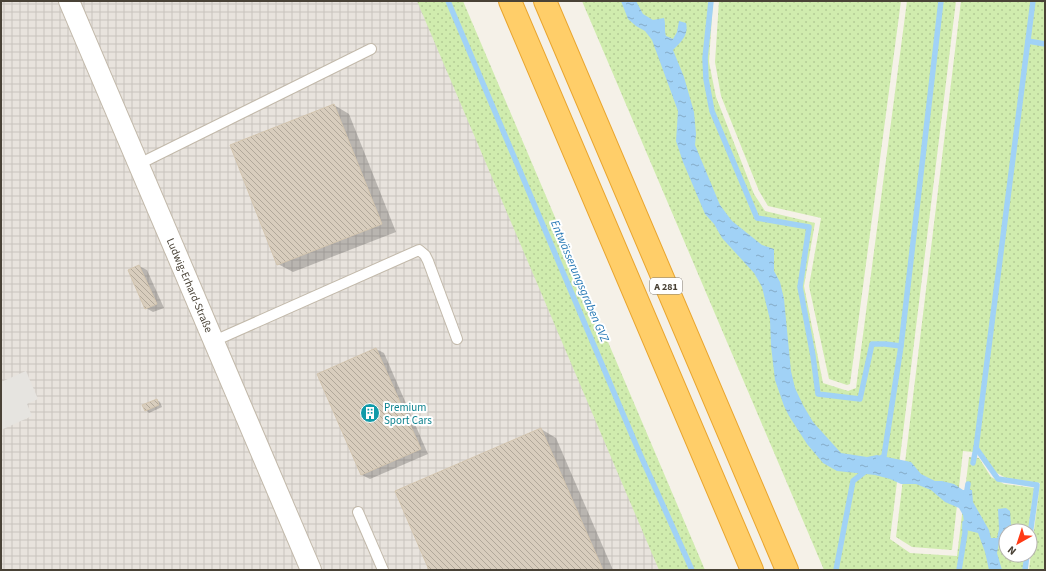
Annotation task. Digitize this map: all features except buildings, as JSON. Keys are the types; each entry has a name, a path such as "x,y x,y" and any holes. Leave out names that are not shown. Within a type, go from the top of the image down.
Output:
{"highway":[{"name":"A 281","path":"510,1 752,570"},
{"name":"A 281","path":"545,1 787,570"}],"street":[{"name":"Ludwig-Erhard-Straße","path":"69,1 312,570"}],"lane":[{"path":"139,164 371,49"},
{"path":"214,341 419,250 425,255 428,261 457,339"},
{"path":"358,512 383,570"}],"shaded area":[{"path":"1,1 418,1 660,570 1,570"},
{"path":"26,371 38,399 27,404 32,416 1,430 1,382"}],"green space":[{"path":"417,1 463,1 705,570 659,570"},
{"path":"582,1 713,1 709,62 716,97 754,194 765,211 815,223 804,286 823,383 848,391 856,388 907,1 956,1 890,539 910,553 957,556 969,457 979,458 991,477 1004,484 1034,488 1029,523 998,523 998,563 1024,563 1023,570 824,570"},
{"path":"719,1 901,1 850,384 847,385 829,379 809,286 821,218 768,206 759,191 721,96 715,62"},
{"path":"961,1 1045,1 1045,570 1029,570 1030,563 1038,563 1038,523 1035,523 1040,483 1006,478 995,472 982,453 963,451 952,550 912,547 896,537"}],"water":[{"path":"621,1 636,1 643,14 653,20 664,18 666,36 673,39 677,32 679,21 686,23 687,27 685,35 673,50 684,77 694,112 696,134 695,145 720,205 732,221 762,245 774,249 774,271 780,282 784,299 791,371 795,388 813,422 841,453 867,457 877,455 911,462 921,474 935,481 954,484 963,490 972,490 973,502 989,530 991,538 997,538 998,534 998,563 1000,563 1002,570 989,570 985,552 978,533 962,529 964,522 963,515 959,508 945,502 931,490 916,484 901,484 875,475 837,471 823,463 807,444 784,406 775,380 770,320 762,287 754,273 722,238 714,224 705,214 683,162 676,141 678,111 652,40 645,31 628,19"},
{"path":"1006,508 1010,511 1011,523 999,523 998,509"}],"waterway":[{"name":"Entwässerungsgraben GVZ","path":"448,1 640,454 692,570"},
{"path":"711,1 705,58 706,79 712,111 757,218 809,227 800,287 813,356 818,394 860,399 872,344 901,346"},
{"path":"878,460 884,456 901,346 941,1"},
{"path":"973,463 1033,1"},
{"path":"1028,41 1045,44"},
{"path":"976,448 998,479 1037,485 1032,523"},
{"path":"836,570 853,481 867,470"},
{"path":"966,496 968,484"},
{"path":"959,570 965,533 965,523"},
{"path":"1025,570 1026,563"}],"place":[{"name":"Premium Sport Cars","path":"370,413"}]}
